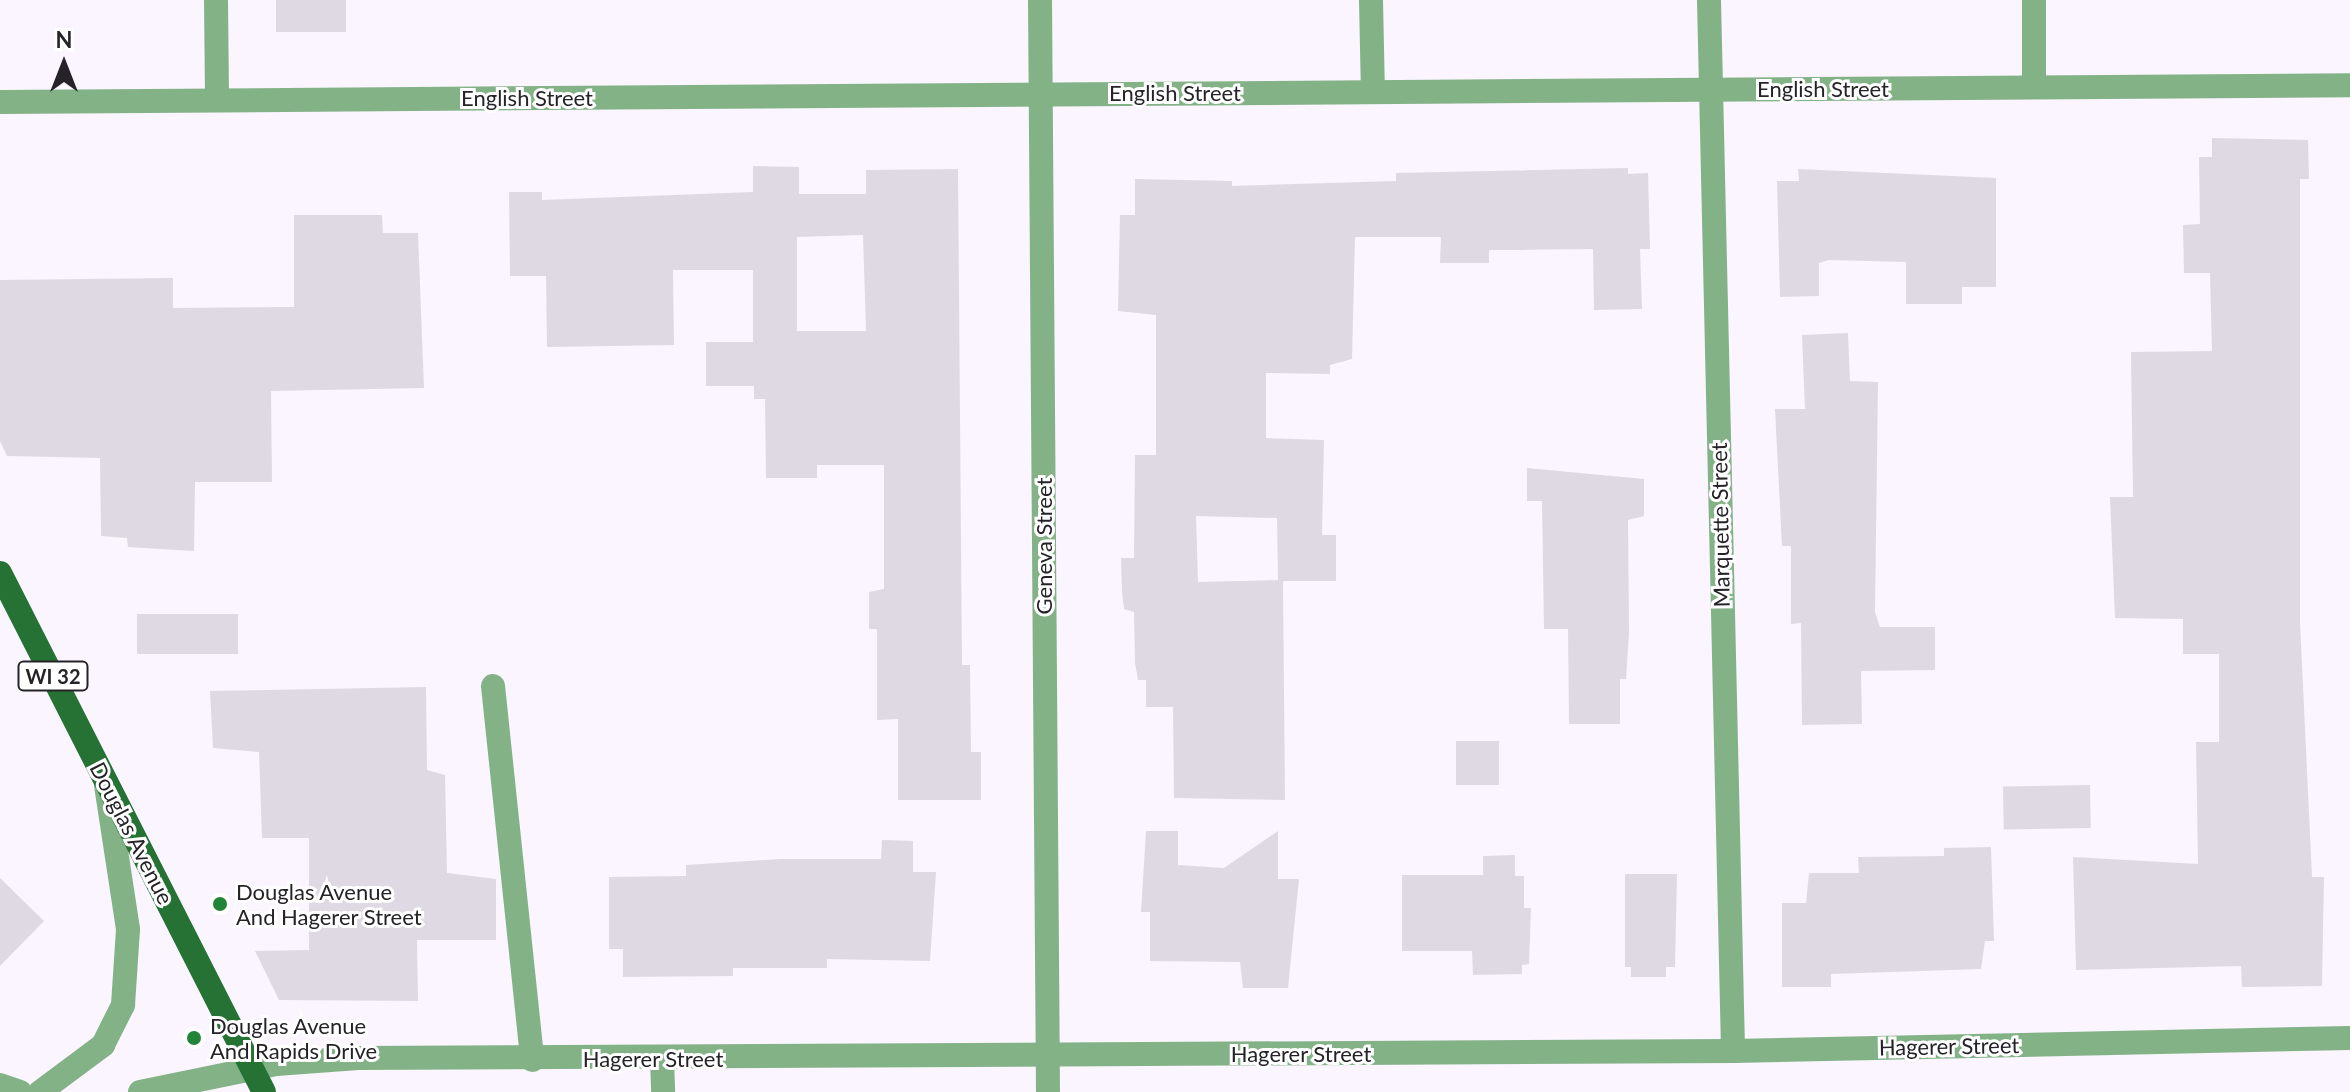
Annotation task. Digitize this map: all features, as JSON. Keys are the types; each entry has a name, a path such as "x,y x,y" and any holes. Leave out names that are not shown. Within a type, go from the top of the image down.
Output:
{"main road":[{"name":"Douglas Avenue","path":"0,573 7,604 105,779 264,1092"}],"street":[{"path":"216,0 217,100"},
{"name":"Geneva Street","path":"1040,0 1048,1092"},
{"path":"1371,0 1373,92"},
{"name":"Marquette Street","path":"1709,0 1733,1051"},
{"path":"2034,0 2034,87"},
{"name":"English Street","path":"0,102 2350,85"},
{"path":"493,686 532,1060"},
{"path":"40,1092 103,1045 123,1005 128,929 105,779"},
{"name":"Hagerer Street","path":"140,1092 252,1069 358,1058 532,1060 1733,1051 2350,1038"},
{"path":"662,1059 663,1092"},
{"path":"0,1085 20,1092"}],"building":[{"path":"276,0 346,0 346,32 276,32"},
{"path":"2212,138 2308,140 2309,179 2300,179 2300,622 2312,877 2324,877 2322,986 2242,987 2241,966 2076,970 2073,857 2198,864 2196,742 2219,742 2219,654 2183,654 2183,619 2115,618 2110,497 2133,497 2131,352 2212,351 2210,273 2184,273 2183,225 2200,224 2199,157 2212,157"},
{"path":"753,166 799,167 799,194 866,194 866,170 958,169 962,665 970,665 971,752 981,752 981,800 898,800 898,719 877,720 877,629 869,629 869,592 884,589 884,465 817,465 817,478 766,478 765,399 754,399 754,386 706,386 706,342 753,342 753,270 673,270 674,345 547,347 546,276 510,276 509,192 542,192 542,200 753,192","holes":["863,235 866,331 797,331 797,237"]},
{"path":"1628,168 1628,174 1648,173 1650,249 1640,249 1642,309 1594,310 1593,249 1489,250 1489,263 1440,263 1441,237 1355,237 1352,359 1330,365 1330,374 1266,373 1266,438 1324,440 1322,535 1336,535 1336,581 1283,581 1285,800 1174,798 1173,707 1146,707 1146,680 1138,680 1135,663 1134,612 1124,609 1122,592 1121,558 1134,558 1135,455 1156,455 1156,315 1118,311 1120,215 1135,215 1135,179 1232,181 1232,186 1396,181 1396,173","holes":["1196,516 1277,518 1278,580 1198,582"]},
{"path":"1798,169 1996,178 1996,287 1962,287 1962,304 1906,304 1906,262 1829,260 1819,263 1819,296 1780,297 1777,181 1799,181"},
{"path":"294,215 382,215 383,233 418,233 424,388 271,391 272,482 195,482 194,551 128,547 127,538 101,536 100,458 7,456 0,441 0,280 173,278 173,308 294,307"},
{"path":"1848,333 1850,381 1878,382 1875,612 1880,627 1935,627 1935,670 1861,671 1862,724 1802,725 1801,623 1791,624 1791,546 1782,546 1775,409 1805,409 1802,335"},
{"path":"1527,468 1644,479 1644,516 1628,520 1629,632 1626,679 1620,679 1620,724 1569,724 1568,629 1544,629 1542,501 1527,501"},
{"path":"137,614 238,614 238,654 137,654"},
{"path":"426,687 427,770 445,775 447,873 496,879 496,940 417,940 418,1001 279,1000 255,951 309,950 309,838 262,838 259,752 213,748 210,691"},
{"path":"1456,741 1499,741 1499,785 1456,785"},
{"path":"2090,785 2091,828 2004,830 2003,787"},
{"path":"1146,831 1178,831 1178,865 1224,868 1278,831 1278,879 1299,879 1288,988 1243,988 1240,962 1150,961 1150,912 1141,912"},
{"path":"882,840 913,841 913,872 936,872 930,961 827,959 827,968 733,968 733,976 623,977 623,949 609,949 609,877 686,876 686,865 780,859 881,859"},
{"path":"1991,847 1994,941 1985,941 1981,969 1831,974 1831,987 1782,987 1782,903 1806,903 1809,873 1859,873 1858,857 1944,856 1944,848"},
{"path":"1515,855 1515,876 1524,876 1524,908 1531,908 1529,964 1522,965 1522,974 1473,975 1472,951 1402,951 1402,875 1483,875 1483,856"},
{"path":"1625,874 1677,874 1675,967 1666,967 1666,977 1631,977 1631,967 1625,967"},
{"path":"0,878 44,921 0,966"}],"place":[{"name":"Douglas Avenue And Hagerer Street","path":"220,904"},
{"name":"Douglas Avenue And Rapids Drive","path":"194,1038"}]}
